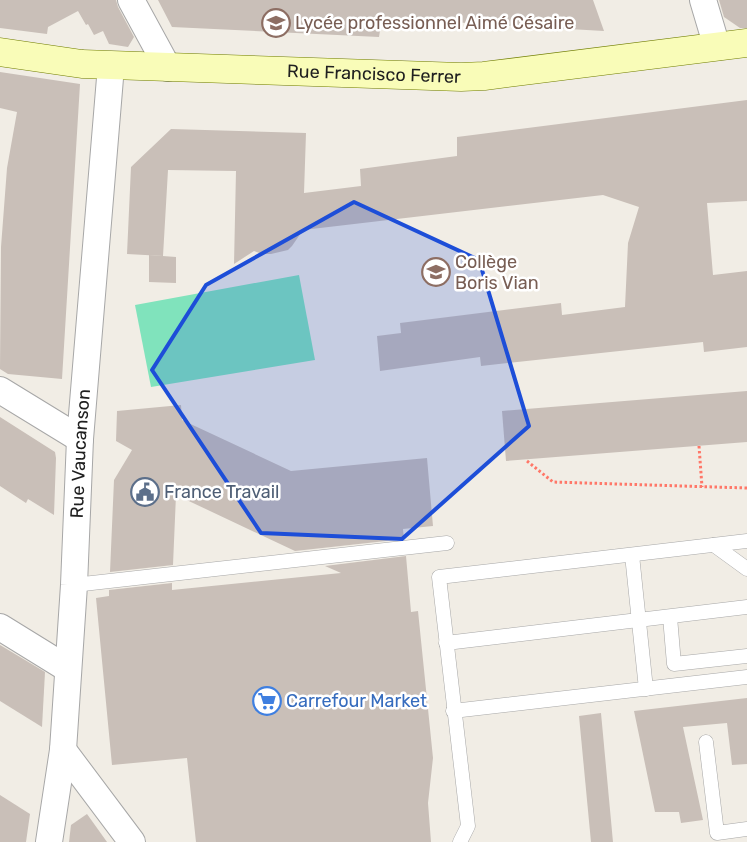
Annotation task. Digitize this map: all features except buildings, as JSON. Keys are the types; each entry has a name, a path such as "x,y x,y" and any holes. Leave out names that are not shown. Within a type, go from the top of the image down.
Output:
{"street":[{"path":"131,0 168,68"},
{"path":"702,0 716,47"},
{"name":"Rue Francisco Ferrer","path":"0,52 82,64 111,66 461,77 484,76 747,43"},
{"name":"Rue Vaucanson","path":"49,842 63,750 74,585 80,439 111,66"},
{"path":"0,390 80,439"},
{"path":"0,627 68,668"},
{"path":"63,750 132,842"}],"lane":[{"path":"460,842 468,826 453,711 439,577 747,541"},
{"path":"74,585 447,543"},
{"path":"714,545 747,570"},
{"path":"632,555 646,688"},
{"path":"446,643 747,607"},
{"path":"670,617 674,664 747,656"},
{"path":"453,711 747,677"},
{"path":"706,742 717,833 747,829"}],"path":[{"path":"699,446 702,487"},
{"path":"527,461 553,482 747,488"}],"highlighted area":[{"path":"354,202 479,260 529,426 402,539 261,533 152,370 206,285"}],"green space":[{"path":"299,275 315,360 151,387 135,305"}],"place":[{"name":"Lycée professionnel Aimé Césaire","path":"276,23"},
{"name":"Collège Boris Vian","path":"436,272"},
{"name":"France Travail","path":"145,492"},
{"name":"Carrefour Market","path":"267,701"}]}
